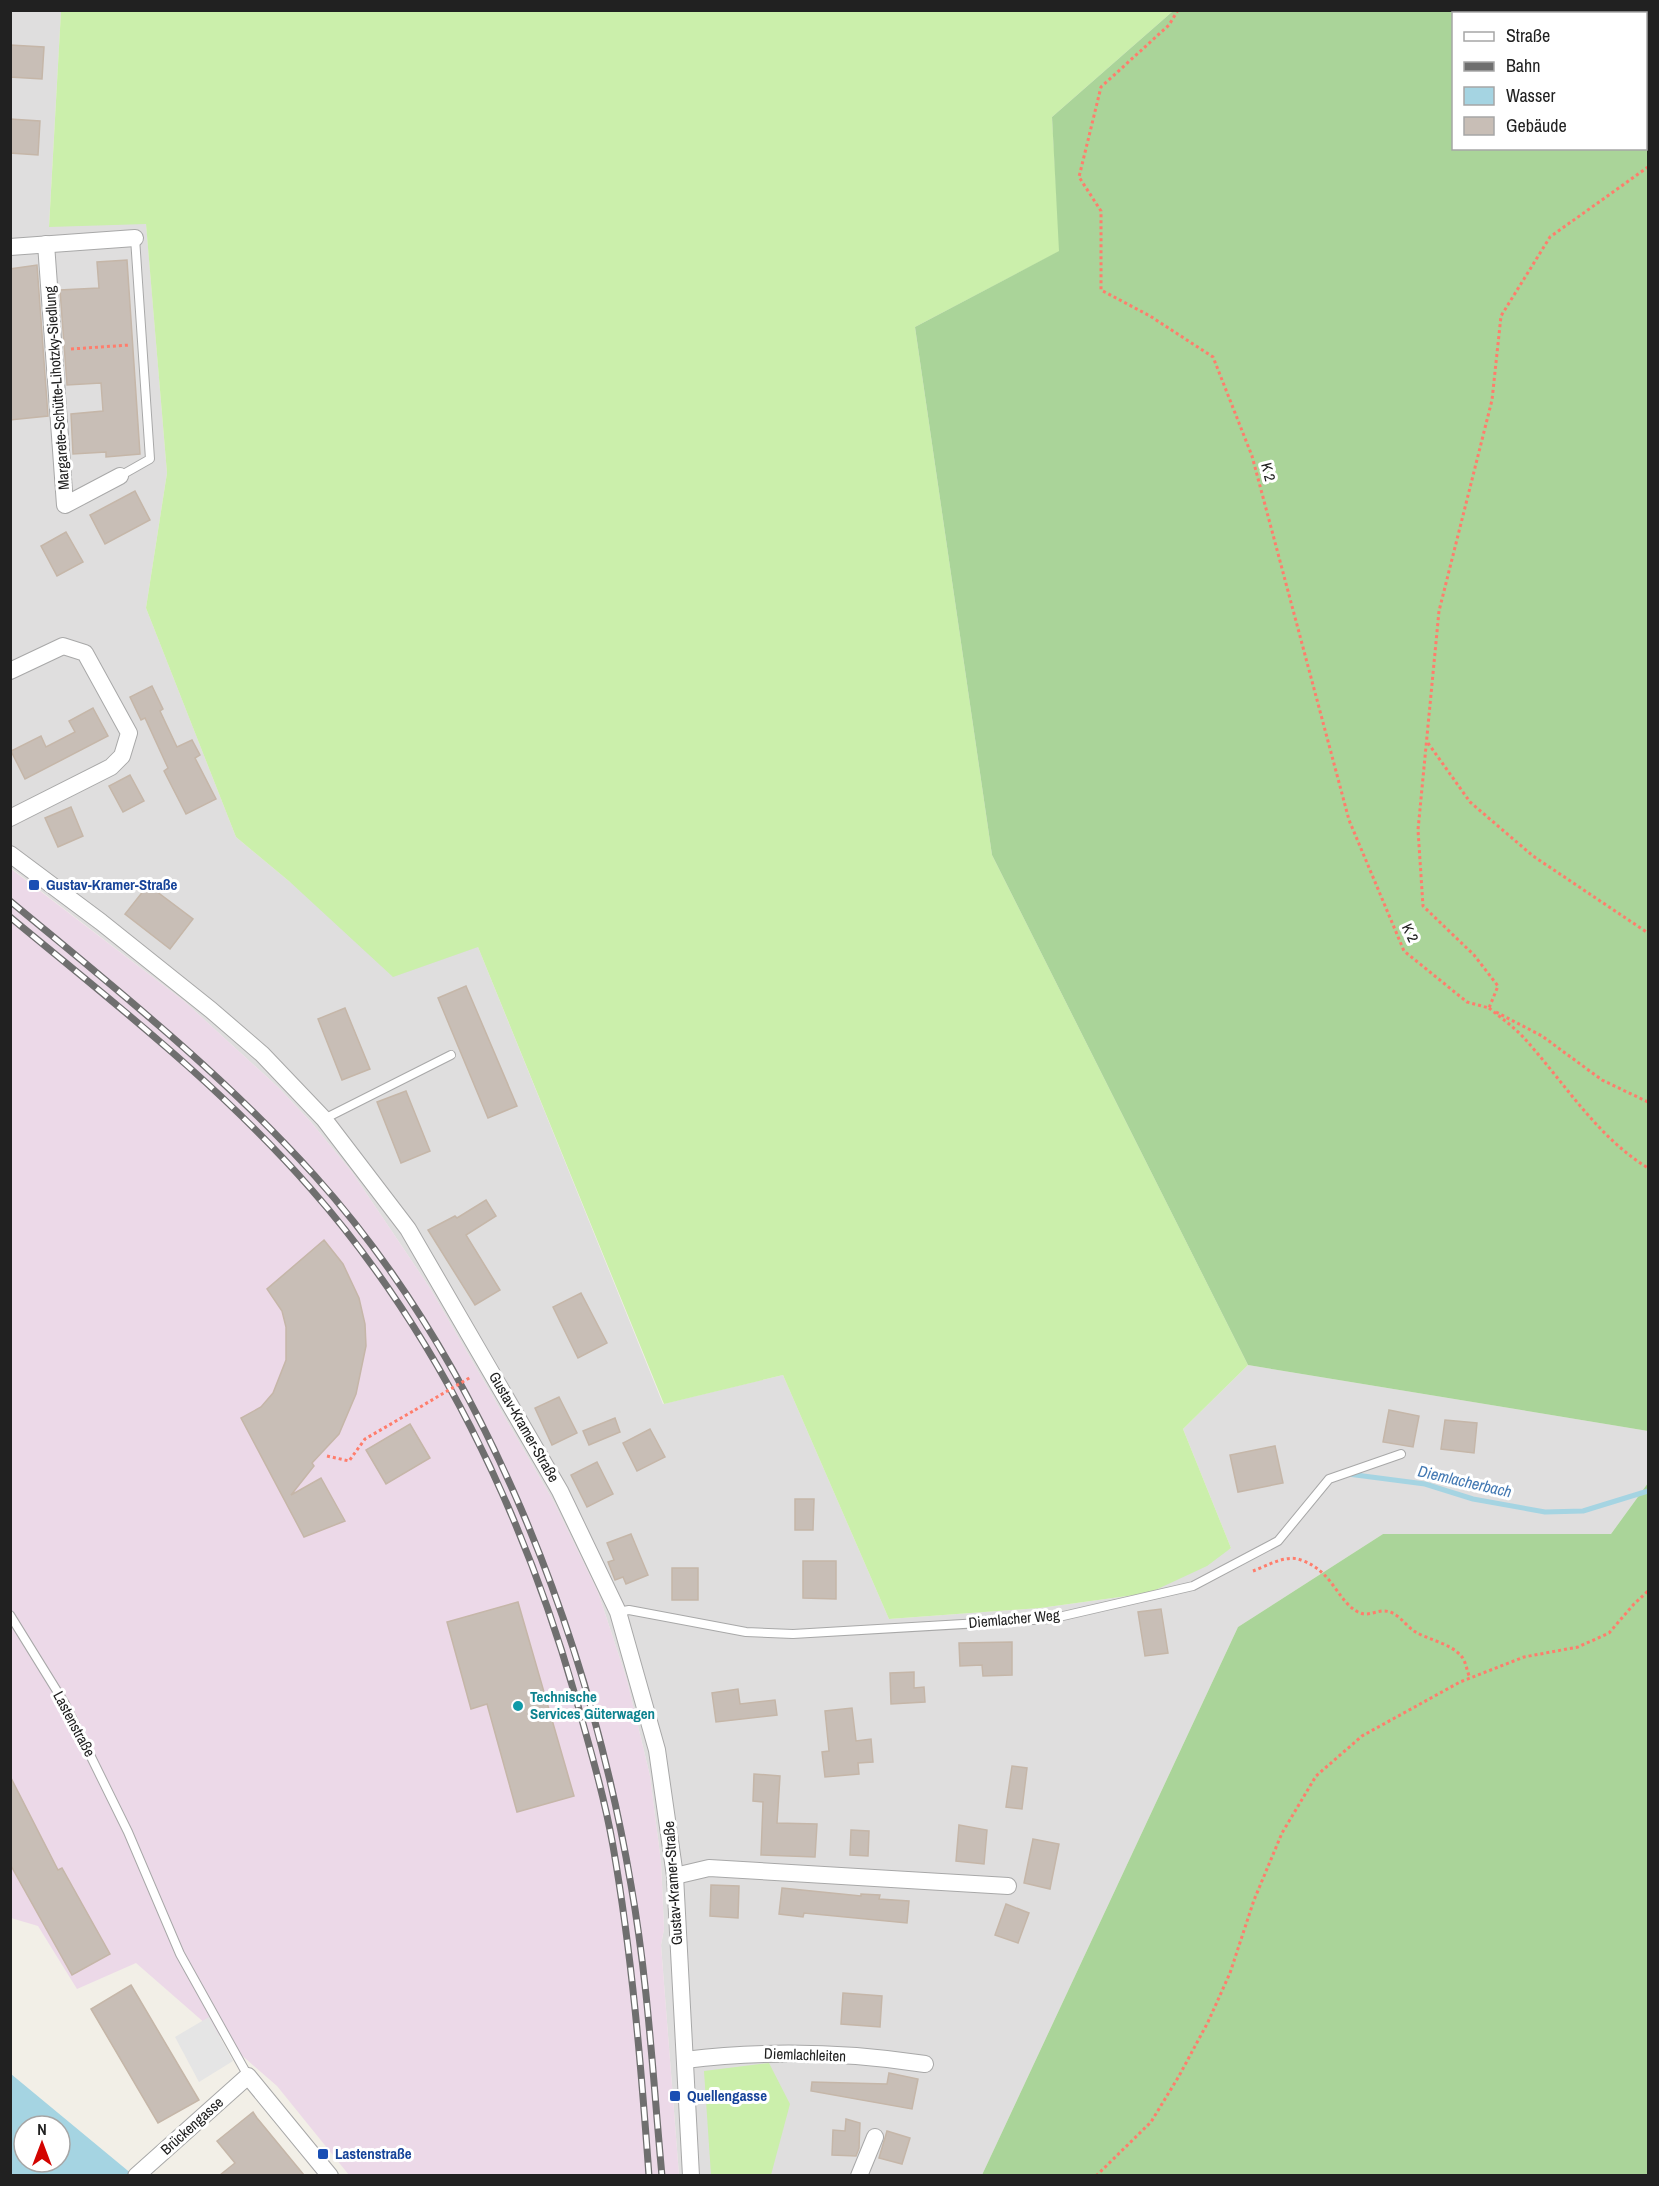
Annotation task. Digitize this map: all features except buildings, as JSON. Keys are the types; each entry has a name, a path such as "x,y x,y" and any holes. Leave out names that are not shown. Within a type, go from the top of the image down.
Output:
{"street":[{"path":"10,247 135,238"},
{"name":"Margarete-Schütte-Lihotzky-Siedlung","path":"46,244 65,505 120,476"},
{"path":"10,671 63,646 85,653 129,733 122,756 111,766 10,818"},
{"name":"Gustav-Kramer-Straße","path":"10,854 101,922 211,1010 262,1054 324,1119 393,1208 438,1276 560,1491 618,1611 657,1750 675,1876 691,2175"},
{"path":"675,1876 709,1868 1008,1886"},
{"name":"Diemlachleiten","path":"685,2060 768,2052 890,2059 924,2064"},
{"name":"Brückengasse","path":"136,2175 248,2076"},
{"name":"Lastenstraße","path":"248,2076 330,2175"},
{"path":"859,2175 876,2137"}],"lane":[{"path":"120,476 150,459 135,238"},
{"path":"324,1119 451,1054"},
{"name":"Diemlacher Weg","path":"618,1611 629,1610 746,1632 793,1634 1050,1619 1193,1586 1278,1541 1329,1479 1401,1454"},
{"name":"Lastenstraße","path":"10,1615 65,1704 128,1832 180,1954 248,2076"}],"path":[{"name":"K 2","path":"1178,10 1168,25 1101,87 1079,177 1101,211 1101,290 1150,316 1213,357 1252,456 1349,820 1404,951 1467,1002 1489,1008 1498,986 1474,955 1423,906 1418,830 1439,611 1492,400 1501,316 1550,237 1648,167"},
{"path":"54,351 142,344"},
{"path":"1427,742 1470,802 1533,856 1648,933"},
{"path":"1489,1008 1542,1036 1602,1080 1648,1102"},
{"path":"1489,1008 1522,1036 1573,1098 1629,1156 1648,1168"},
{"path":"327,1456 349,1461 365,1439 471,1377"},
{"path":"1228,1568 1244,1574 1271,1562 1300,1559 1324,1572 1345,1601 1357,1611 1373,1615 1384,1611 1396,1614 1415,1632 1449,1647 1462,1657 1470,1678"},
{"path":"1096,2175 1151,2122 1179,2076 1208,2022 1230,1973 1254,1900 1282,1833 1316,1776 1362,1736 1470,1678 1524,1657 1578,1647 1609,1633 1648,1591"}],"shaded area":[{"path":"10,11 61,11 49,226 146,223 167,473 146,608 236,837 290,882 478,947 663,1404 783,1375 889,1619 1040,1608 1149,1593 1231,1548 1183,1429 1248,1365 1648,1431 1648,1483 1611,1534 1383,1534 1238,1627 982,2175 679,2175 661,1945 664,1929 661,1862 650,1776 627,1680 598,1592 554,1502 430,1288 352,1172 311,1122 279,1088 184,1001 11,868"},
{"path":"10,868 184,1001 279,1088 311,1122 352,1172 430,1288 554,1502 598,1592 627,1680 650,1776 661,1862 664,1929 661,1945 679,2175 349,2175 277,2086 136,1963 77,1989 38,1926 11,1918"},
{"path":"209,2017 233,2061 199,2082 175,2037"}],"green space":[{"path":"61,11 1173,11 1052,117 1060,251 915,327 992,855 1248,1365 1183,1429 1231,1548 1207,1566 1149,1593 1040,1608 889,1619 783,1375 664,1404 478,947 393,977 290,882 236,837 146,608 167,473 146,224 49,227"},
{"path":"1173,11 1648,11 1648,1431 1248,1365 992,855 915,327 1059,251 1052,117"},
{"path":"1648,1483 1648,2175 982,2175 1238,1627 1383,1534 1611,1534"},
{"path":"769,2063 790,2104 771,2175 711,2175 704,2071"}],"water":[{"path":"11,2074 59,2114 12,2114 12,2174 72,2174 72,2124 133,2175 11,2175"}],"waterway":[{"name":"Diemlacherbach","path":"1348,1474 1425,1484 1473,1499 1545,1512 1583,1511 1648,1491"}],"railway":[{"path":"10,901 206,1067 315,1176 376,1251 430,1332 479,1418 521,1509 557,1602 588,1697 612,1791 631,1885 642,1957 662,2176"},
{"path":"10,917 204,1081 277,1152 311,1189 356,1244 398,1303 471,1427 530,1559 554,1627 596,1770 613,1846 631,1969 649,2176"}],"place":[{"name":"Gustav-Kramer-Straße","path":"34,885"},
{"name":"Technische Services Güterwagen","path":"518,1706"},
{"name":"Quellengasse","path":"675,2096"},
{"name":"Lastenstraße","path":"323,2154"}]}
